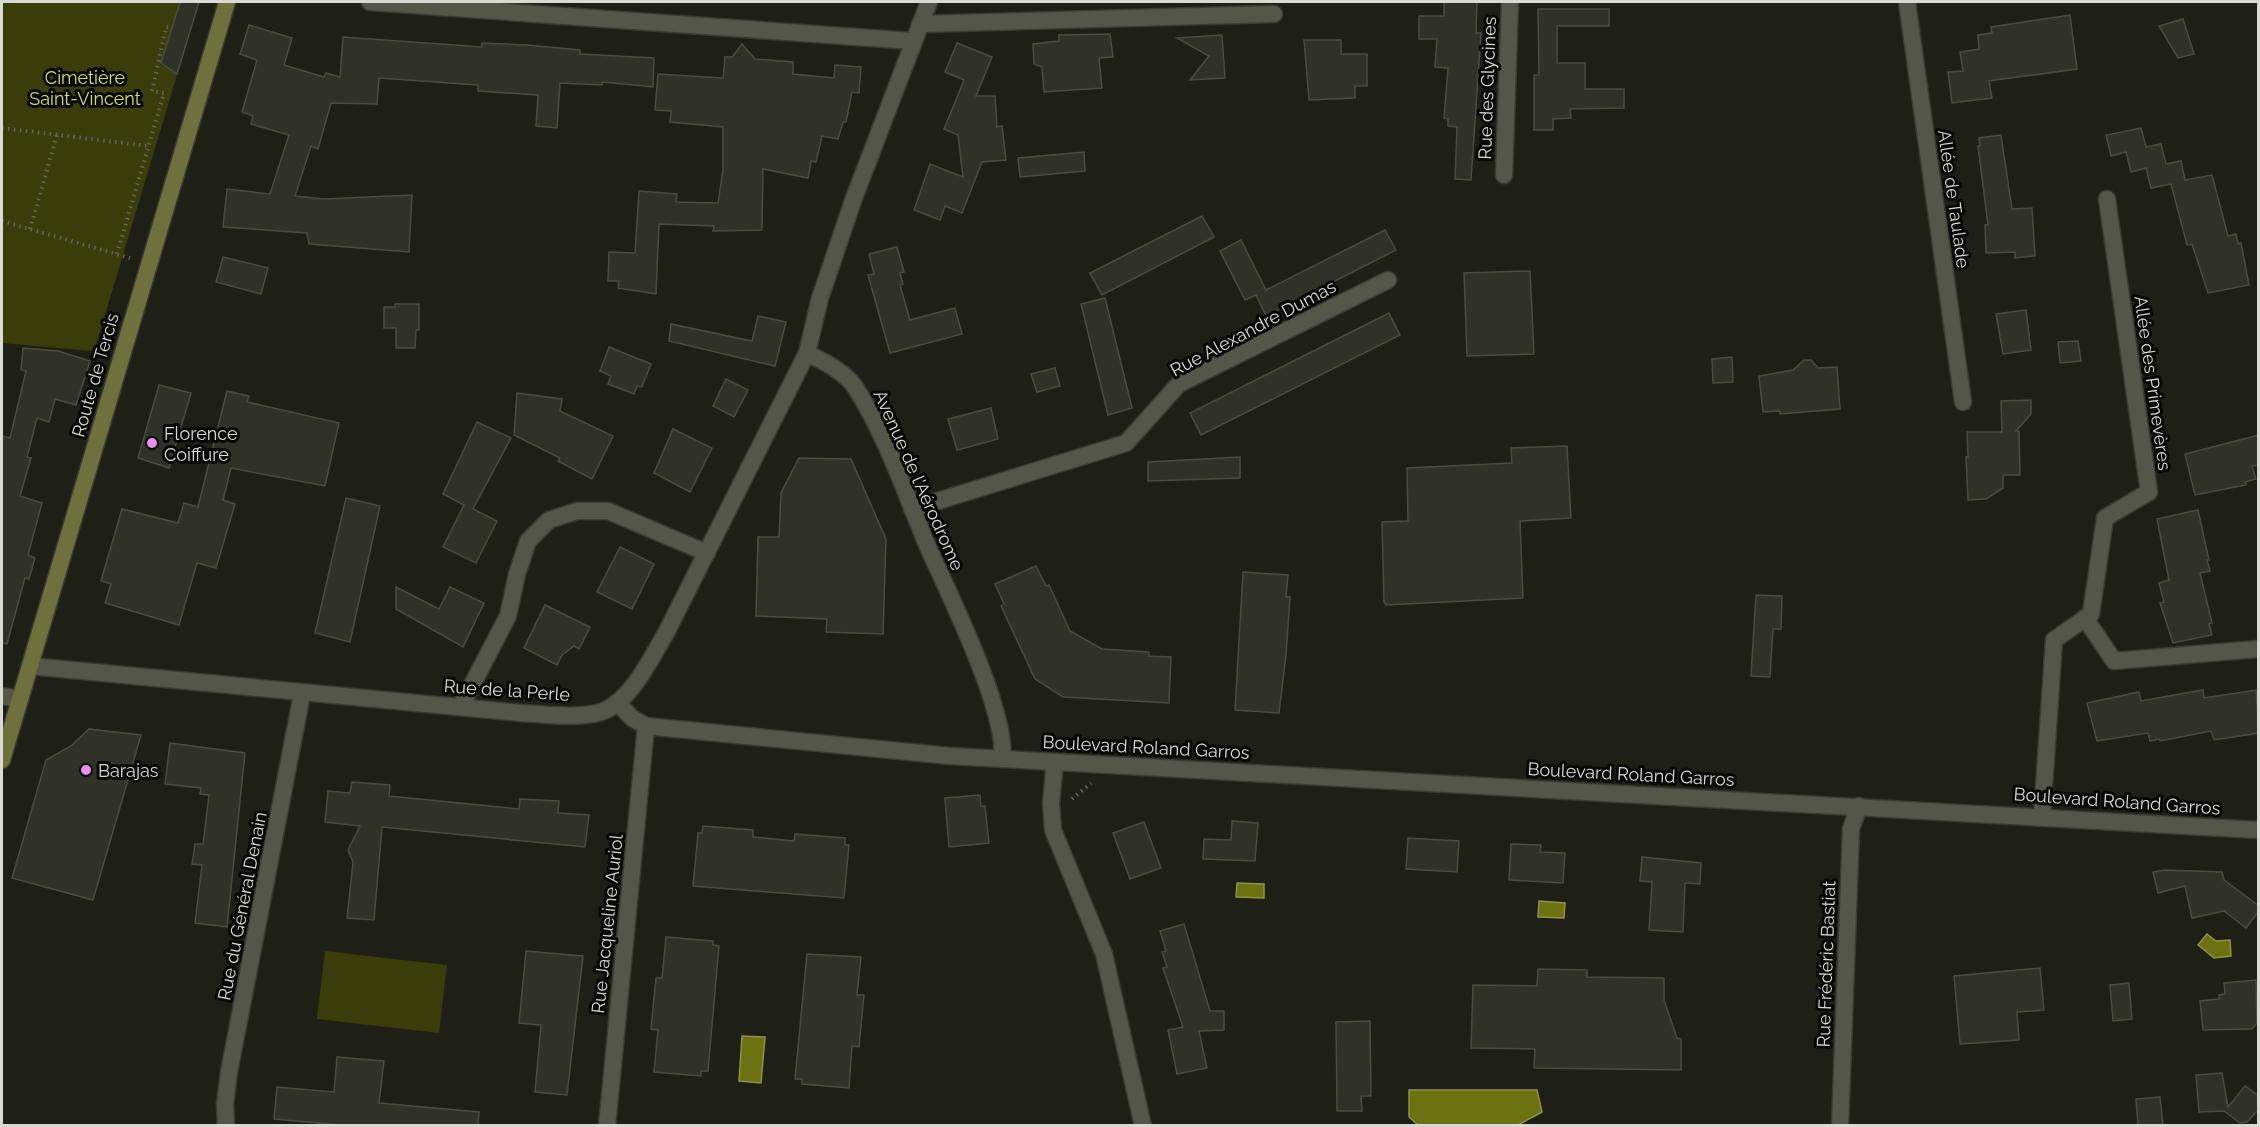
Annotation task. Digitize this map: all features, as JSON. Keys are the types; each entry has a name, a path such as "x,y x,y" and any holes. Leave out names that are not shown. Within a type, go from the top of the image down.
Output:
{"main road":[{"name":"Route de Tercis","path":"2,760 227,2"}],"street":[{"path":"370,2 912,41"},
{"path":"807,353 820,298 928,2"},
{"name":"Rue des Glycines","path":"1504,176 1510,2"},
{"name":"Allée de Taulade","path":"1907,2 1963,402"},
{"path":"920,24 1274,14"},
{"name":"Allée des Primevères","path":"2085,618 2091,614 2105,518 2149,492 2106,199"},
{"name":"Rue Alexandre Dumas","path":"912,509 1126,443 1179,384 1388,280"},
{"name":"Avenue de l'Aérodrome","path":"807,353 835,368 854,386 912,509 984,680 1004,746 1002,759"},
{"name":"Rue de la Perle","path":"30,666 302,694 575,715 602,712 617,702 641,677 707,553 807,353"},
{"path":"461,706 508,616 517,574 528,541 549,520 577,511 608,511 707,553"},
{"path":"2042,816 2054,640 2085,618 2114,661 2259,649"},
{"name":"Rue du Général Denain","path":"226,1125 225,1104 229,1072 302,694"},
{"path":"2,696 20,699"},
{"path":"617,702 632,718 646,726 1002,759"},
{"name":"Rue Jacqueline Auriol","path":"607,1125 646,726"},
{"name":"Boulevard Roland Garros","path":"1002,759 2259,830"},
{"path":"1055,762 1051,803 1053,830 1104,954 1143,1125"},
{"name":"Rue Frédéric Bastiat","path":"1840,1125 1851,829 1859,806"}],"path":[{"path":"117,254 164,93 152,91 166,27 172,28"},
{"path":"2,128 148,146"},
{"path":"30,229 57,135"},
{"path":"2,221 148,263"},
{"path":"1065,805 1093,781"}],"green space":[{"name":"Cimetière Saint-Vincent","path":"2,2 199,2 95,348 92,351 2,343"},
{"path":"325,951 447,965 439,1033 317,1019"}],"shaded area":[{"path":"1237,883 1264,884 1264,898 1236,897"},
{"path":"1539,901 1565,903 1564,918 1538,917"},
{"path":"2207,934 2216,941 2230,940 2231,956 2214,958 2198,945"},
{"path":"742,1036 765,1037 761,1083 739,1081"},
{"path":"1409,1090 1537,1090 1542,1112 1518,1125 1418,1125 1409,1117"}],"building":[{"path":"180,2 199,2 177,74 161,63"},
{"path":"1444,2 1477,2 1476,33 1481,33 1471,180 1455,179 1457,127 1448,126 1448,119 1444,118 1448,68 1435,67 1437,39 1419,39 1419,16 1444,16"},
{"path":"1538,9 1609,9 1609,26 1557,26 1557,63 1585,63 1585,89 1624,89 1624,108 1570,109 1571,118 1553,119 1553,130 1534,130 1534,75 1539,75"},
{"path":"2070,15 2077,69 1989,81 1992,98 1952,103 1948,72 1963,71 1960,52 1979,49 1978,35 1992,33 1991,27"},
{"path":"2183,19 2194,54 2178,58 2159,26"},
{"path":"249,25 292,38 284,65 324,77 326,73 340,77 343,37 482,47 482,43 527,45 580,50 580,54 654,58 653,87 602,82 602,85 560,83 557,128 536,126 538,95 478,91 478,85 379,78 377,104 331,103 318,149 311,146 295,196 324,199 412,195 409,252 309,244 307,233 223,227 227,189 270,194 289,135 251,124 253,116 242,112 257,60 240,54"},
{"path":"1110,34 1113,57 1099,58 1102,88 1044,92 1042,67 1034,64 1033,44 1059,41 1059,35"},
{"path":"1222,35 1225,78 1190,80 1209,56 1177,38"},
{"path":"1304,40 1341,40 1341,54 1367,54 1367,86 1355,86 1355,98 1309,100"},
{"path":"957,43 992,57 976,96 995,96 997,127 1002,126 1006,160 982,162 962,213 945,206 940,220 914,210 930,164 963,177 958,135 944,129 964,80 945,72"},
{"path":"742,44 755,59 793,62 793,74 834,78 835,65 861,67 859,93 852,92 846,122 843,122 838,139 822,136 816,162 811,161 808,178 763,169 762,230 713,231 714,226 659,224 656,294 618,288 619,281 608,281 609,252 635,253 639,191 677,194 676,202 718,203 723,170 723,127 670,122 671,111 655,110 658,74 723,78 725,57 732,57"},
{"path":"2141,128 2146,147 2161,144 2166,164 2181,161 2185,180 2212,175 2228,236 2236,234 2238,244 2241,243 2249,285 2208,293 2192,244 2187,245 2171,184 2151,188 2146,168 2131,172 2126,152 2111,156 2106,135"},
{"path":"2001,135 2012,209 2032,208 2035,256 2015,258 2015,252 1986,253 1985,225 1988,225 1978,146 1980,146 1979,138"},
{"path":"1084,152 1085,171 1020,177 1018,158"},
{"path":"1202,216 1214,237 1102,295 1090,273"},
{"path":"1385,230 1396,250 1266,316 1256,295 1245,300 1220,251 1241,240 1266,290"},
{"path":"897,247 904,272 900,273 903,284 900,285 910,320 955,308 962,334 890,353 868,275 874,274 869,254"},
{"path":"223,257 268,268 261,294 216,282"},
{"path":"1530,271 1534,354 1467,356 1464,273"},
{"path":"1105,298 1132,408 1108,415 1081,304"},
{"path":"395,304 419,304 419,330 416,330 415,348 396,348 396,328 384,328 384,307 395,307"},
{"path":"2026,310 2031,350 2003,354 1996,314"},
{"path":"1389,313 1400,335 1201,435 1190,413"},
{"path":"758,316 786,322 775,366 669,341 671,324 752,341"},
{"path":"2078,341 2081,361 2060,363 2058,342"},
{"path":"609,347 651,364 642,387 637,386 634,394 608,384 611,376 600,371"},
{"path":"23,348 58,351 90,361 76,405 55,399 49,422 37,418 27,457 31,458 20,496 42,503 28,555 35,558 29,579 25,578 7,644 2,643 2,436 10,438 26,371 21,370"},
{"path":"1732,357 1733,382 1713,383 1712,359"},
{"path":"1804,360 1811,360 1818,368 1837,367 1840,409 1780,414 1780,411 1763,412 1759,376 1793,370"},
{"path":"1055,368 1060,386 1037,392 1031,374"},
{"path":"726,379 748,390 734,417 713,406"},
{"path":"159,385 191,393 169,468 138,458"},
{"path":"227,391 249,396 247,402 339,423 325,486 231,468 223,500 235,504 216,568 197,563 179,625 105,603 111,584 101,581 122,509 178,523 184,503 198,507"},
{"path":"517,393 562,399 560,411 613,436 592,479 558,461 560,458 514,435"},
{"path":"2031,400 2031,414 2016,431 2019,431 2020,475 2003,475 2003,488 1986,499 1968,500 1967,432 2002,432 2001,401"},
{"path":"991,408 998,439 957,450 948,419"},
{"path":"477,422 511,438 473,509 497,521 476,563 443,547 464,505 443,494"},
{"path":"673,429 712,448 690,492 654,473"},
{"path":"2259,435 2259,465 2252,466 2256,479 2245,482 2246,485 2195,495 2185,454"},
{"path":"1567,446 1571,518 1520,521 1523,598 1386,605 1384,602 1382,522 1408,521 1407,468 1512,463 1511,448"},
{"path":"1240,457 1240,478 1148,481 1148,462"},
{"path":"799,458 851,459 886,539 883,634 826,632 827,619 756,616 758,537 779,537 781,493"},
{"path":"346,498 380,506 350,642 315,633"},
{"path":"2198,510 2209,560 2207,560 2210,571 2200,573 2212,623 2209,624 2212,635 2173,643 2160,603 2164,602 2159,583 2169,580 2157,519"},
{"path":"620,547 654,564 632,609 597,592"},
{"path":"1036,566 1046,586 1049,585 1070,631 1102,649 1149,652 1149,656 1171,657 1169,703 1063,697 1035,679 1001,606 1004,604 995,584"},
{"path":"1243,572 1288,575 1286,597 1290,597 1279,713 1235,710"},
{"path":"396,587 439,609 450,587 484,603 463,647 396,609"},
{"path":"1756,595 1782,596 1781,629 1773,629 1770,677 1751,676"},
{"path":"545,605 590,627 579,649 574,646 562,655 557,665 524,648"},
{"path":"2203,690 2204,698 2256,690 2259,733 2214,740 2211,731 2150,741 2148,733 2097,741 2087,703 2139,692 2141,701"},
{"path":"89,729 141,735 93,900 12,878 46,760 71,746"},
{"path":"170,743 245,753 227,927 195,923 202,865 192,864 195,844 203,844 209,795 200,794 201,788 165,784"},
{"path":"352,782 390,785 389,796 519,809 520,799 559,801 558,813 589,815 585,847 382,827 374,920 347,918 353,862 348,850 360,826 325,822 328,791 350,793"},
{"path":"980,795 981,806 985,806 989,843 949,847 945,798"},
{"path":"1232,821 1258,823 1255,861 1203,859 1204,839 1231,840"},
{"path":"1144,822 1161,868 1130,879 1113,833"},
{"path":"703,826 753,830 753,837 794,841 795,834 845,838 845,845 849,845 844,898 693,886 698,833 702,833"},
{"path":"1408,838 1459,841 1457,872 1406,869"},
{"path":"1511,844 1541,845 1540,852 1565,853 1563,883 1509,880"},
{"path":"1642,857 1701,863 1700,884 1685,883 1683,932 1649,930 1652,882 1640,881"},
{"path":"2165,870 2222,872 2224,880 2259,906 2259,911 2246,928 2224,911 2192,918 2185,886 2158,893 2153,872"},
{"path":"1184,924 1210,1011 1224,1011 1224,1030 1199,1031 1207,1068 1177,1074 1168,1030 1183,1027 1163,968 1167,967 1162,952 1166,951 1160,931"},
{"path":"666,937 713,941 713,945 719,946 708,1071 701,1071 701,1076 654,1072 658,1030 651,1029 656,978 662,978"},
{"path":"526,951 583,956 567,1095 535,1092 541,1025 519,1023"},
{"path":"807,954 861,957 857,995 864,995 859,1047 852,1046 849,1088 802,1084 802,1079 795,1079"},
{"path":"2040,968 2044,1010 2017,1012 2019,1040 1960,1044 1954,976"},
{"path":"1538,969 1587,970 1587,977 1664,978 1664,1000 1677,1038 1681,1039 1681,1070 1534,1068 1535,1049 1471,1048 1473,985 1537,986"},
{"path":"2256,980 2257,1023 2252,1029 2203,1030 2200,1001 2219,999 2219,995 2225,994 2224,983"},
{"path":"2129,983 2132,1019 2113,1021 2110,985"},
{"path":"1370,1021 1371,1096 1361,1096 1362,1111 1337,1111 1336,1022"},
{"path":"337,1057 384,1061 379,1103 479,1112 478,1125 340,1125 274,1119 277,1087 334,1092"},
{"path":"2222,1073 2228,1107 2245,1086 2259,1096 2259,1109 2247,1122 2240,1123 2224,1111 2199,1112 2196,1075"},
{"path":"2160,1097 2163,1125 2138,1125 2136,1099"}],"place":[{"name":"Florence Coiffure","path":"152,443"},
{"name":"Barajas","path":"86,770"}]}
